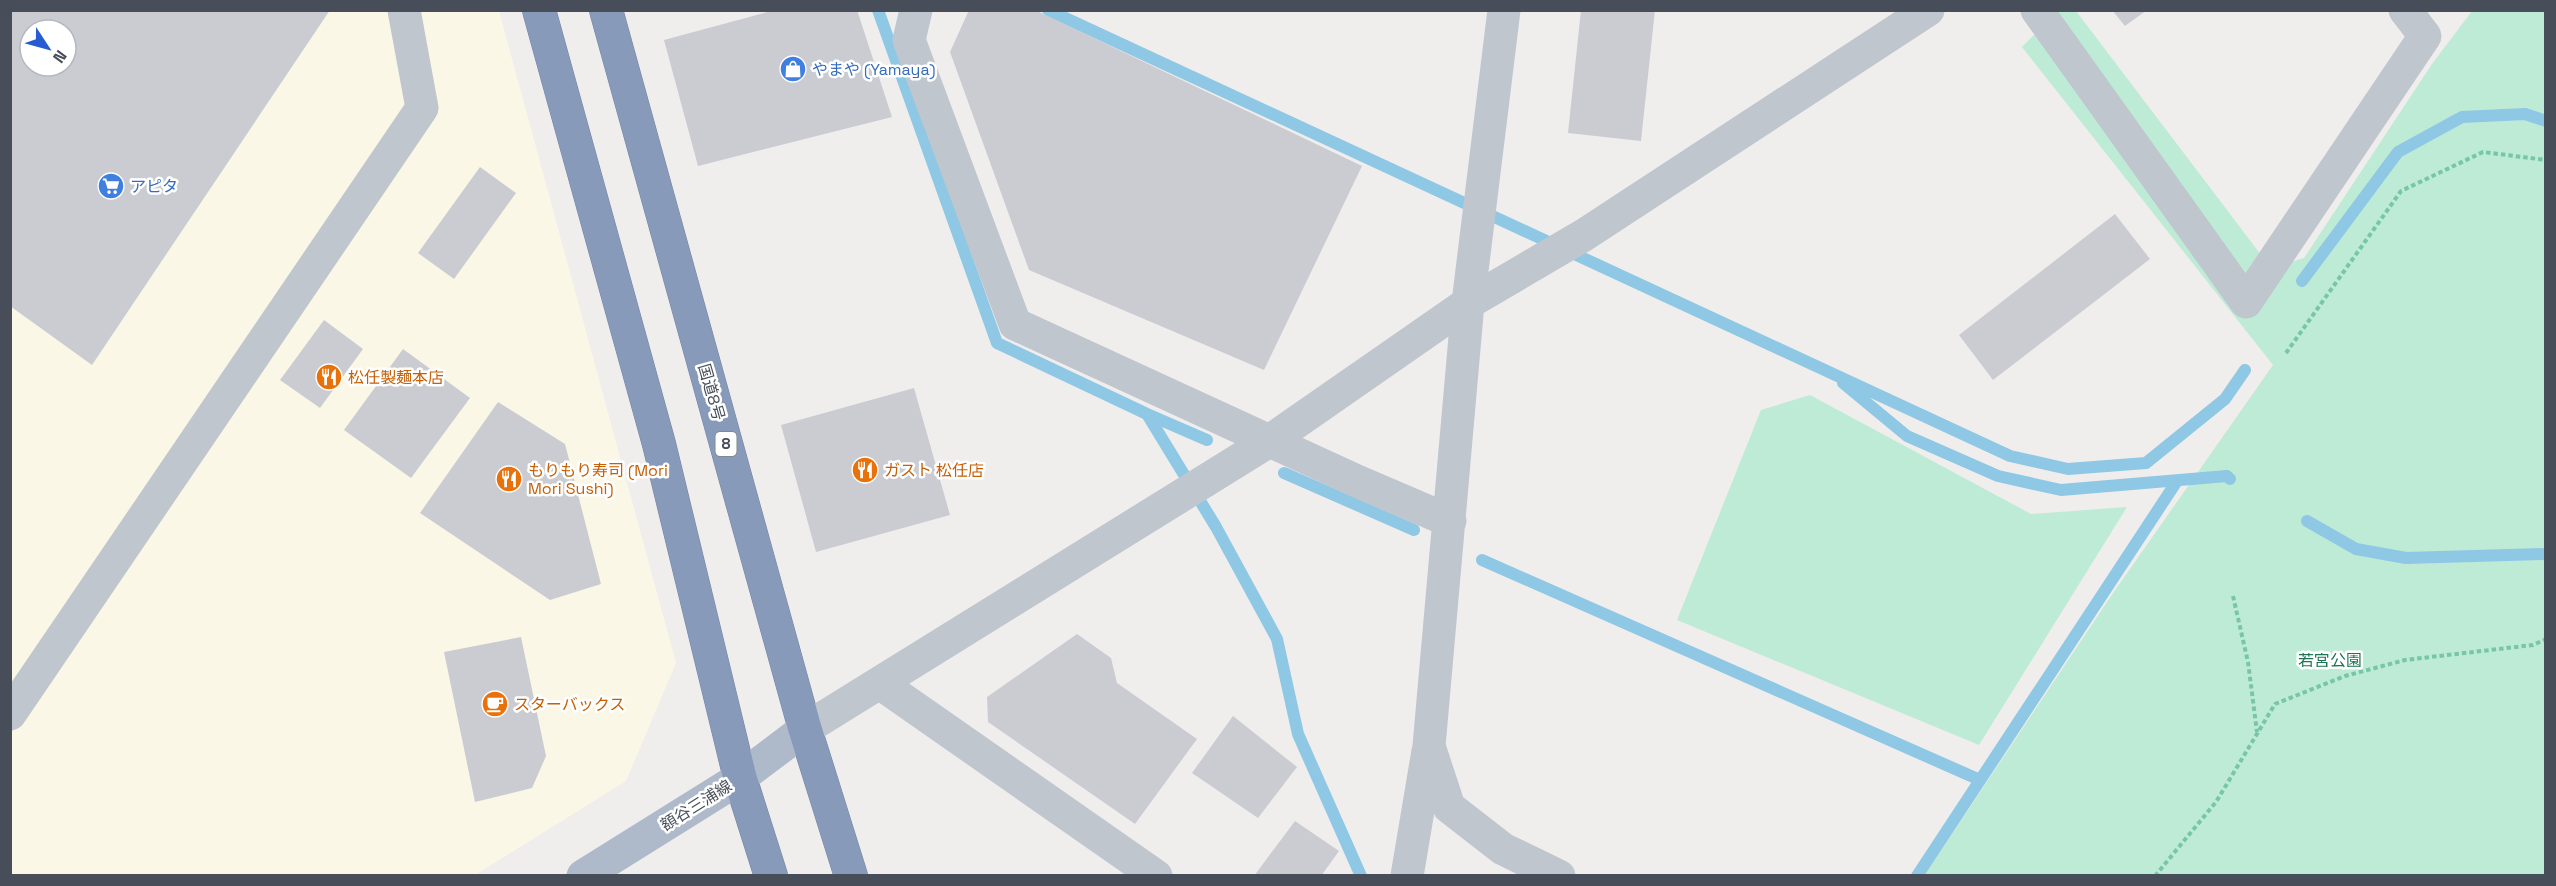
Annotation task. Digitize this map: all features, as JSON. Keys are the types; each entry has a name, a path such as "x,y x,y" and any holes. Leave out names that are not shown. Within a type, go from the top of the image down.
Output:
{"highway":[{"path":"539,10 659,444 740,778 771,876"},
{"name":"国道8号","path":"606,10 805,729 851,876"}],"main road":[{"name":"額谷三浦線","path":"583,876 740,778 805,729"}],"street":[{"path":"10,714 422,108 404,10"},
{"path":"916,10 909,39 1015,324 1450,521"},
{"path":"1407,876 1429,746 1468,303 1503,10"},
{"path":"805,729 1272,441 1468,303 1584,235 1928,10"},
{"path":"2037,10 2246,302 2425,36 2405,10"},
{"path":"880,684 1156,876"},
{"path":"1429,746 1449,807 1503,849 1559,876"}],"path":[{"path":"2286,353 2401,191 2483,152 2546,160"},
{"path":"2233,596 2248,662 2257,733"},
{"path":"2155,876 2216,802 2275,705 2345,676 2405,660 2533,645 2546,639"}],"shaded area":[{"path":"10,11 499,11 676,663 626,781 475,875 11,875"}],"green space":[{"name":"若宮公園","path":"2057,11 2076,11 2271,268 2304,258 2432,64 2472,11 2545,11 2545,875 1924,876 2111,596 2273,365 2022,47"},
{"path":"1810,395 2031,514 2127,507 1979,745 1677,620 1761,410"}],"building":[{"name":"アピタ","path":"10,10 330,10 92,365 10,306"},
{"path":"775,10 857,10 892,117 698,166 664,40"},
{"path":"969,10 1035,10 1362,166 1264,370 1029,270 950,52"},
{"path":"1581,10 1655,10 1641,141 1568,133"},
{"path":"2112,10 2147,10 2125,26"},
{"path":"480,167 516,193 454,279 418,253"},
{"path":"2115,214 2150,259 1993,380 1959,335"},
{"path":"324,320 363,349 320,408 280,380"},
{"path":"403,349 470,398 411,478 344,430"},
{"name":"ガスト 松任店","path":"914,388 950,515 816,552 781,425"},
{"name":"もりもり寿司 (Mori Mori Sushi)","path":"498,402 565,444 601,584 550,600 420,513"},
{"path":"1077,634 1111,658 1117,683 1197,739 1135,824 988,722 987,697"},
{"name":"スターバックス","path":"521,637 546,756 532,788 475,802 444,652"},
{"path":"1233,716 1297,767 1258,818 1192,773"},
{"path":"1295,821 1339,851 1321,876 1254,876"}],"waterway":[{"path":"878,10 997,343 1147,414 1216,527 1277,639 1298,734 1361,876"},
{"path":"1048,10 2010,456 2068,469 2146,463 2225,399 2245,370"},
{"path":"2302,281 2398,152 2462,117 2525,114 2546,121"},
{"path":"1843,383 1907,436 1998,476 2061,490 2227,476 2230,479"},
{"path":"1147,414 1207,440"},
{"path":"1284,473 1414,530"},
{"path":"1917,876 2177,481"},
{"path":"2307,521 2356,549 2406,558 2546,554"},
{"path":"1482,560 1980,780"}],"place":[{"name":"やまや (Yamaya)","path":"793,69"},
{"name":"アピタ","path":"111,186"},
{"name":"松任製麺本店","path":"329,377"},
{"name":"ガスト 松任店","path":"865,470"},
{"name":"もりもり寿司 (Mori Mori Sushi)","path":"509,479"},
{"name":"スターバックス","path":"495,704"}]}
